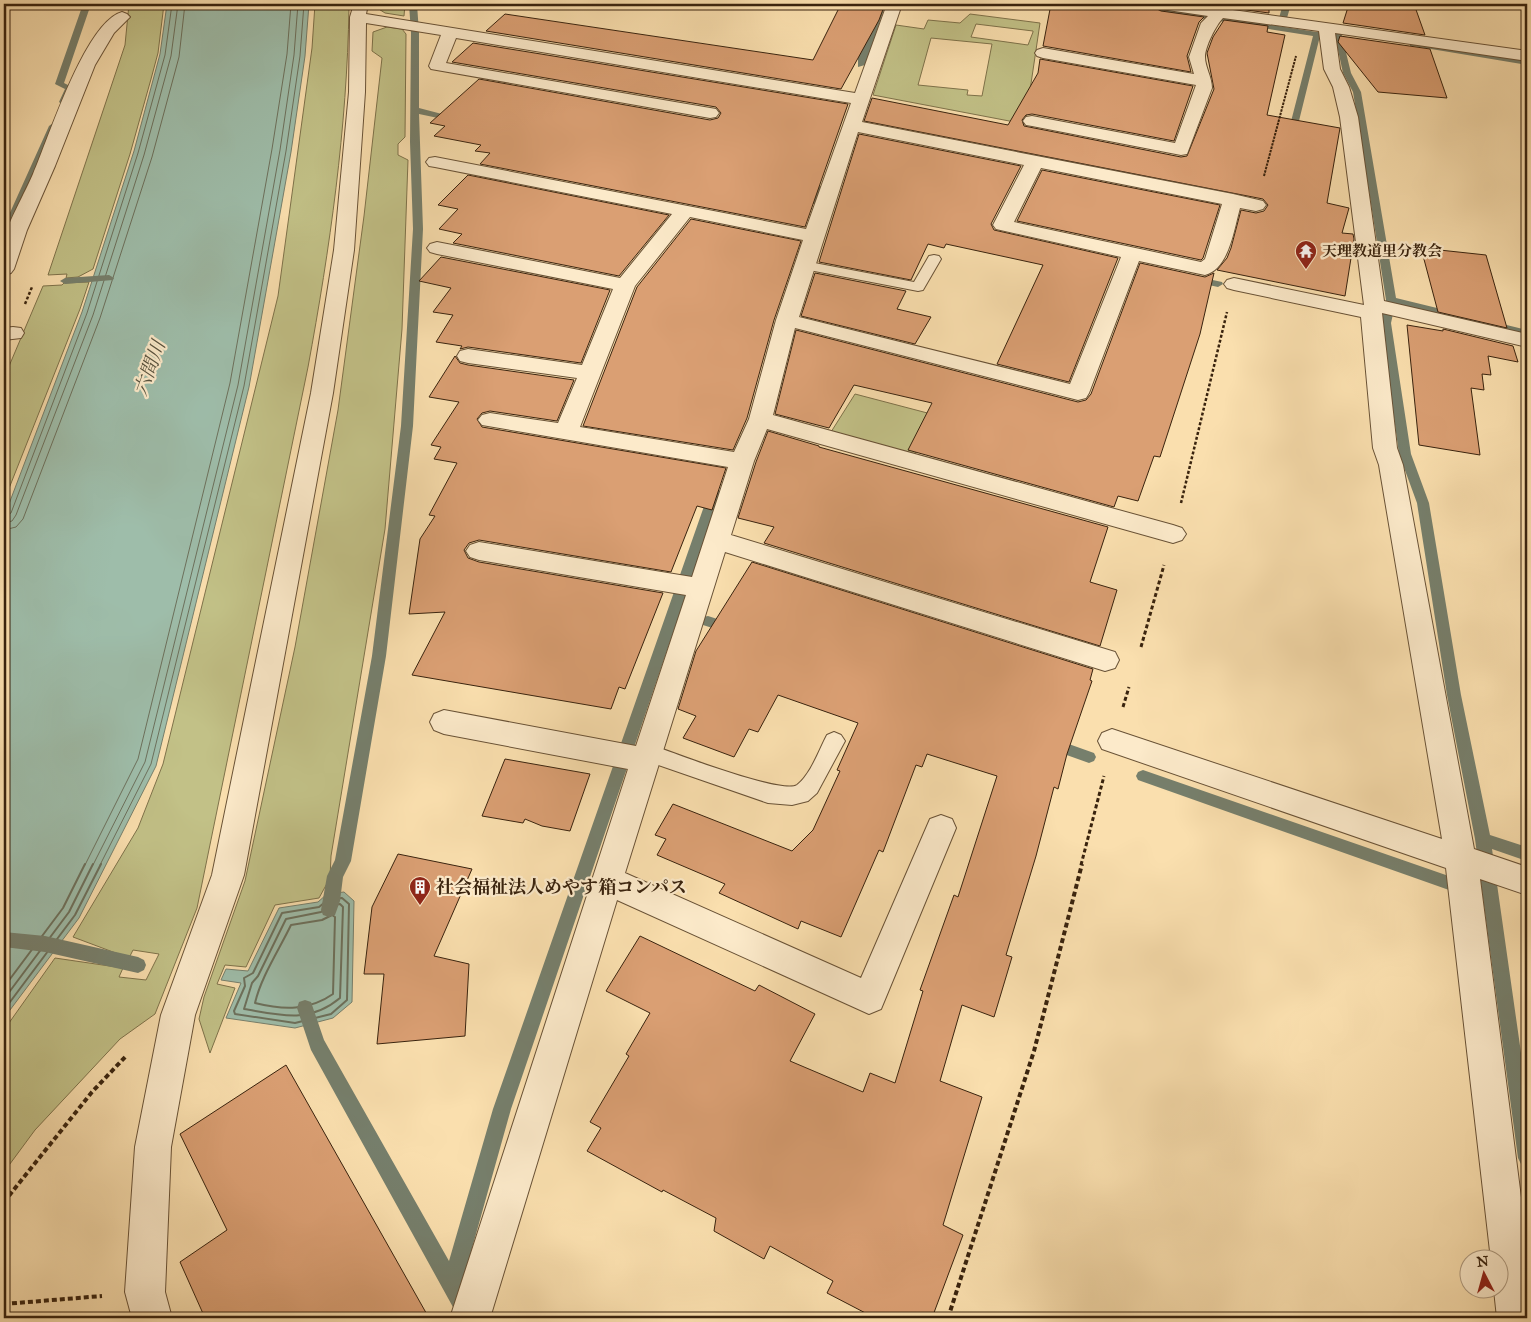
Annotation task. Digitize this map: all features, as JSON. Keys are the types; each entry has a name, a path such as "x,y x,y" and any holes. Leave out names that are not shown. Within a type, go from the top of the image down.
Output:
{"street":[{"path":"470,1318 607,880 635,756 687,586 717,540 730,459 760,419 804,265 860,99 895,4"},
{"path":"1160,4 1216,16 1327,31 1428,40 1527,56"},
{"path":"152,1318 145,1292 153,1147 178,1015 228,875 322,393 344,250 357,92 360,10 405,24 860,99"},
{"path":"1032,121 1181,150 1204,88 1204,81 1197,57 1209,23 1216,16"},
{"path":"5,263 83,73 109,30 122,17"},
{"path":"1327,31 1332,69 1341,88 1349,117 1381,309 1385,448 1391,465 1483,876 1517,1318"},
{"path":"450,32 437,66 710,113"},
{"path":"1043,53 1204,81"},
{"path":"851,125 1256,205"},
{"path":"435,162 814,236"},
{"path":"1035,162 1003,225 1129,261 1205,269 1214,261 1233,200"},
{"path":"566,432 625,285 684,212"},
{"path":"437,248 625,285"},
{"path":"787,320 1078,393 1129,261"},
{"path":"1234,284 1381,309 1527,340"},
{"path":"468,356 590,373"},
{"path":"760,419 1173,534"},
{"path":"490,420 730,459"},
{"path":"717,540 1105,660"},
{"path":"479,551 687,586"},
{"path":"444,722 635,756"},
{"path":"1112,741 1483,876"},
{"path":"607,880 870,998 941,828"}],"lane":[{"path":"804,265 918,287 934,259"},
{"path":"635,756 783,797 802,794 811,784 834,741"}],"path":[{"path":"4,1202 92,1092 148,1033 178,1015"},
{"path":"4,1304 145,1292"}],"shaded area":[{"path":"129,4 164,4 158,53 130,154 93,269 78,277 66,278 67,274 48,275 125,45"},
{"path":"315,4 346,4 346,7 349,7 345,98 336,188 308,367 197,908 155,1014 120,1039 35,1130 4,1172 4,1030 55,958 123,968 119,977 146,980 159,954 133,950 129,958 73,937 138,828 163,764 278,296 312,48"},
{"path":"375,4 405,4 404,16 385,13 374,6"},
{"path":"970,14 1040,23 1025,124 873,95 896,25 924,29 928,20 960,23","holes":["976,24 1033,31 1033,32 1028,45 971,37","931,38 992,44 982,96 967,95 968,90 918,85"]},
{"path":"387,27 402,29 406,34 405,137 398,144 398,155 408,160 402,329 385,529 331,856 330,878 319,898 275,905 246,967 225,965 217,984 235,988 210,1053 199,1019 204,997 245,881 295,647 338,410 364,216 382,58 372,51 373,32"},
{"path":"89,282 4,501 4,378 43,286"},
{"path":"855,394 935,415 914,455 831,432"}],"water":[{"name":"六間川","path":"167,4 309,4 305,56 291,152 249,387 156,766 79,918 4,1018 4,517 82,312 134,151 160,54"},
{"path":"344,892 354,901 352,1002 333,1018 295,1028 226,1018 241,983 221,980 226,969 248,971 279,908 318,902 327,894"}],"building":[{"path":"841,4 885,4 879,20 841,89 486,31 505,14 813,60"},
{"path":"1051,4 1151,4 1161,11 1204,17 1199,22 1187,56 1191,72 1043,46"},
{"path":"1202,4 1269,4 1269,13"},
{"path":"1349,4 1414,4 1425,35 1343,23"},
{"path":"1224,20 1268,26 1267,32 1285,35 1267,115 1340,128 1327,203 1349,208 1342,233 1353,234 1354,239 1345,296 1217,270 1227,258 1231,248 1241,210 1256,213 1264,211 1268,205 1263,199 864,121 872,98 1008,125 1038,73 1040,59 1193,86 1174,141 1032,114 1026,115 1022,120 1024,126 1181,157 1187,156 1214,89 1207,53 1213,37"},
{"path":"1340,36 1430,49 1447,98 1378,92 1338,42"},
{"path":"473,43 848,104 805,227 480,164 490,153 475,151 481,145 434,136 445,126 430,123 479,79 710,120 718,118 721,113 716,107 452,62"},
{"path":"859,134 1021,166 991,224 994,230 1118,258 1069,382 997,364 1043,265 946,244 944,248 928,244 911,280 819,262"},
{"path":"1042,170 1220,205 1203,258 1201,260 1017,221"},
{"path":"468,175 669,215 619,276 453,243 462,234 439,229 458,209 438,205"},
{"path":"691,219 801,241 774,320 747,418 733,450 583,426 637,287"},
{"path":"1421,248 1486,255 1507,328 1438,312"},
{"path":"441,257 610,290 581,363 468,347 460,349 462,346 436,342 453,315 433,312 451,288 419,281"},
{"path":"1140,263 1205,277 1214,273 1200,334 1160,457 1154,456 1138,501 1118,496 1114,507 908,450 932,403 854,385 829,428 775,414 796,330 1078,402 1086,400 1091,394"},
{"path":"815,273 906,291 897,309 931,317 915,344 801,316"},
{"path":"1407,325 1443,331 1443,329 1513,346 1518,362 1488,356 1491,375 1482,374 1484,390 1471,388 1480,455 1419,445"},
{"path":"455,356 460,363 468,365 574,380 557,421 490,411 482,413 477,419 482,427 726,468 712,510 697,506 671,572 479,540 469,543 464,550 468,558 479,562 663,593 625,689 619,687 611,709 412,675 445,612 409,614 420,539 435,516 429,515 457,463 434,459 441,447 431,445 459,402 429,397"},
{"path":"768,431 819,447 1108,527 1090,582 1117,590 1100,646 764,543 774,527 738,518"},
{"path":"752,562 1093,669 1090,680 1092,681 1067,754 1058,789 1054,787 1036,856 1006,955 1012,957 994,1017 962,1005 940,1081 982,1097 943,1225 963,1235 932,1318 875,1318 827,1293 833,1281 770,1246 764,1259 714,1231 716,1218 663,1190 662,1192 587,1151 601,1128 590,1122 629,1056 626,1054 650,1013 606,991 640,936 755,991 759,985 815,1014 790,1061 863,1092 870,1073 895,1083 923,991 920,990 954,895 958,897 997,776 927,754 922,767 916,765 883,852 879,850 841,937 801,921 798,929 719,893 725,884 657,855 666,839 655,835 673,804 792,851 813,830 840,771 837,770 858,723 778,695 758,732 749,729 734,757 683,738 696,716 678,709 696,651"},
{"path":"505,759 590,774 570,831 542,826 525,819 523,823 482,816"},
{"path":"398,854 472,869 434,956 469,964 465,1036 377,1044 384,974 364,974 372,907"},
{"path":"286,1065 429,1318 205,1318 180,1262 227,1230 180,1134"}],"waterway":[{"path":"63,102 70,88 59,84 87,4"},
{"path":"413,4 415,33 414,110"},
{"path":"861,65 882,4"},
{"path":"1125,4 1317,34"},
{"path":"1283,18 1287,4"},
{"path":"1291,137 1317,34"},
{"path":"1317,34 1337,34"},
{"path":"1338,34 1347,73 1357,92 1391,300"},
{"path":"1413,44 1527,63"},
{"path":"329,910 335,876 343,861 379,656 407,426 418,229 414,110"},
{"path":"414,110 457,119"},
{"path":"4,236 53,126"},
{"path":"815,202 820,189"},
{"path":"65,281 109,278"},
{"path":"1194,279 1218,284"},
{"path":"1391,300 1409,306 1527,333"},
{"path":"1391,300 1386,323 1405,454 1423,503 1454,695 1483,839"},
{"path":"452,1285 502,1109 715,492"},
{"path":"708,621 731,629"},
{"path":"1052,744 1089,757"},
{"path":"1143,776 1466,889"},
{"path":"1483,839 1527,854"},
{"path":"1483,839 1527,1158"},
{"path":"4,939 45,944 138,965"},
{"path":"305,1008 317,1044 470,1318"}],"place":[{"name":"天理教道里分教会","path":"1306,270"},
{"name":"社会福祉法人めやす箱コンパス","path":"420,906"}]}
